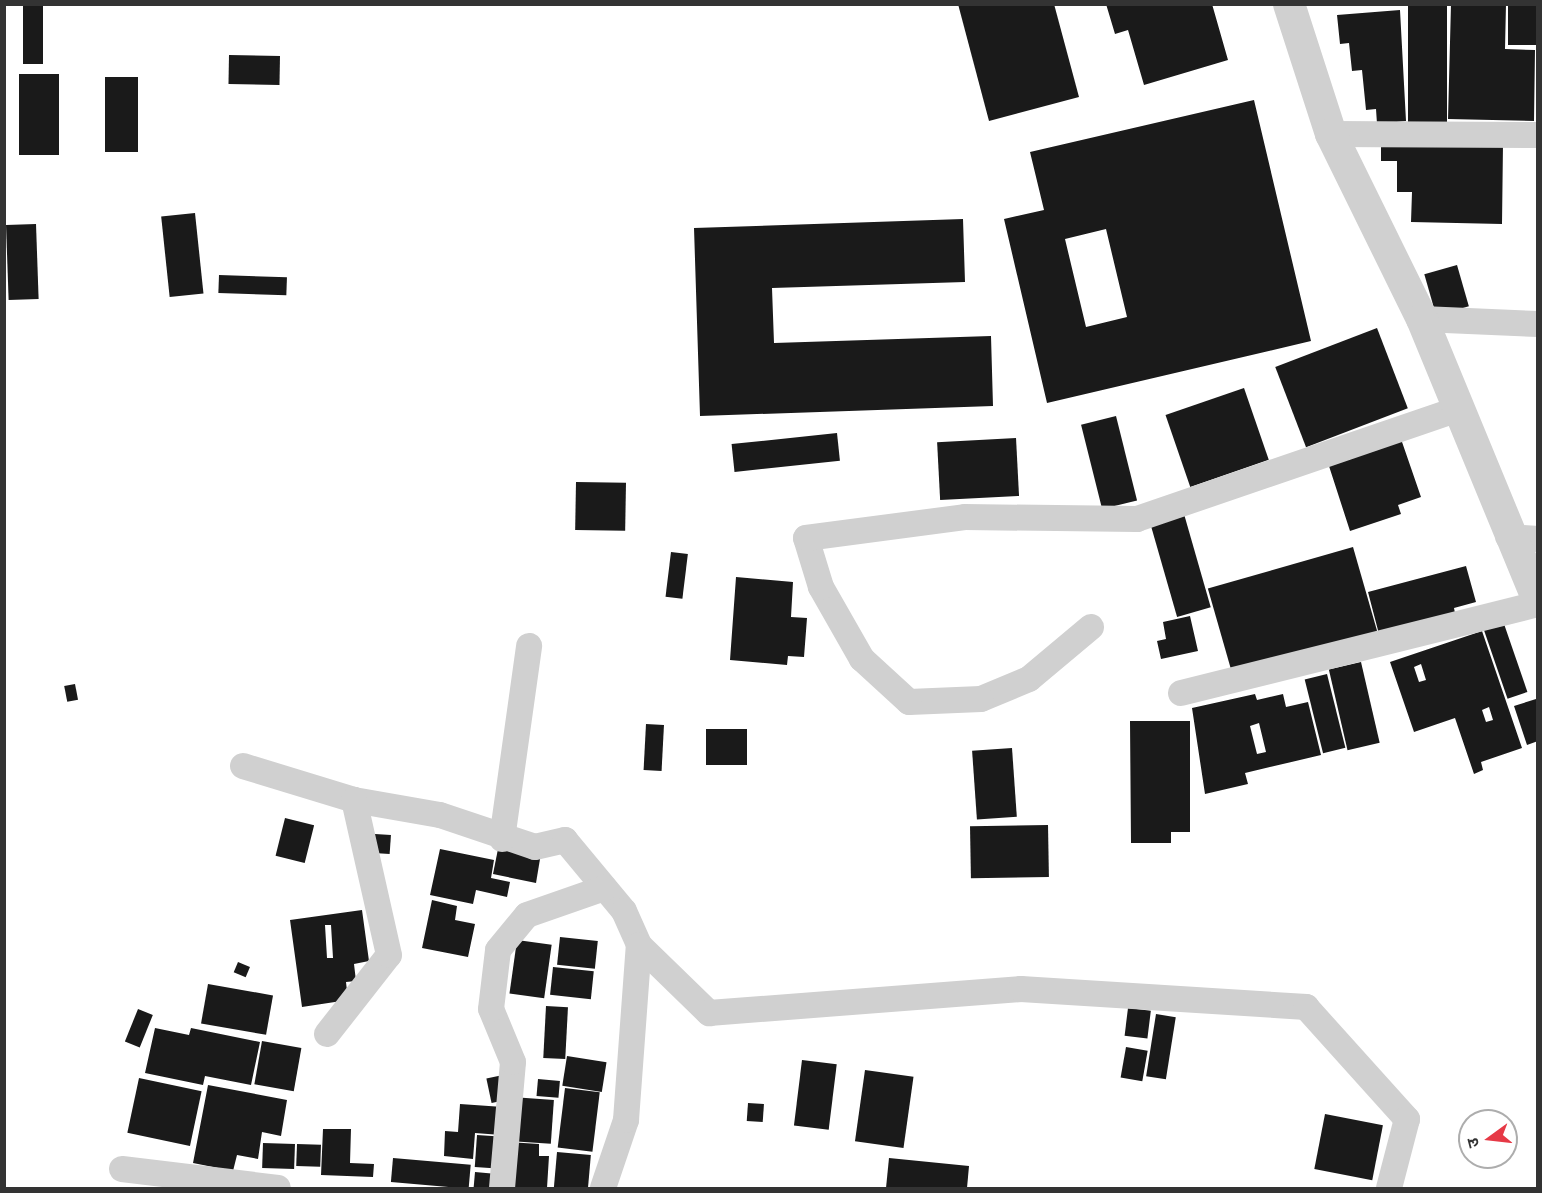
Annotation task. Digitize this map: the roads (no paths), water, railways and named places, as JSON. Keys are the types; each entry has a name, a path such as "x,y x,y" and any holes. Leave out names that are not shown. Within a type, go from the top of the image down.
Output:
{"street":[{"path":"1180,693 1538,603 1523,538 1458,409 1422,319 1331,134 1289,4"},
{"path":"1331,134 1538,135"},
{"path":"1422,319 1538,324"},
{"path":"1091,627 1029,679 981,699 909,702 862,658 821,587 806,538 965,517 1137,519 1458,409"},
{"path":"502,839 529,646"},
{"path":"243,766 354,800 440,815 502,839 535,847 565,840 624,911 639,945 709,1013 1021,989 1306,1007 1407,1119 1389,1188"},
{"path":"327,1034 389,956 354,800"},
{"path":"501,1188 513,1062 491,1009 498,950 527,915 604,888"},
{"path":"603,1188 626,1120 639,945"},
{"path":"122,1169 278,1188"}]}
